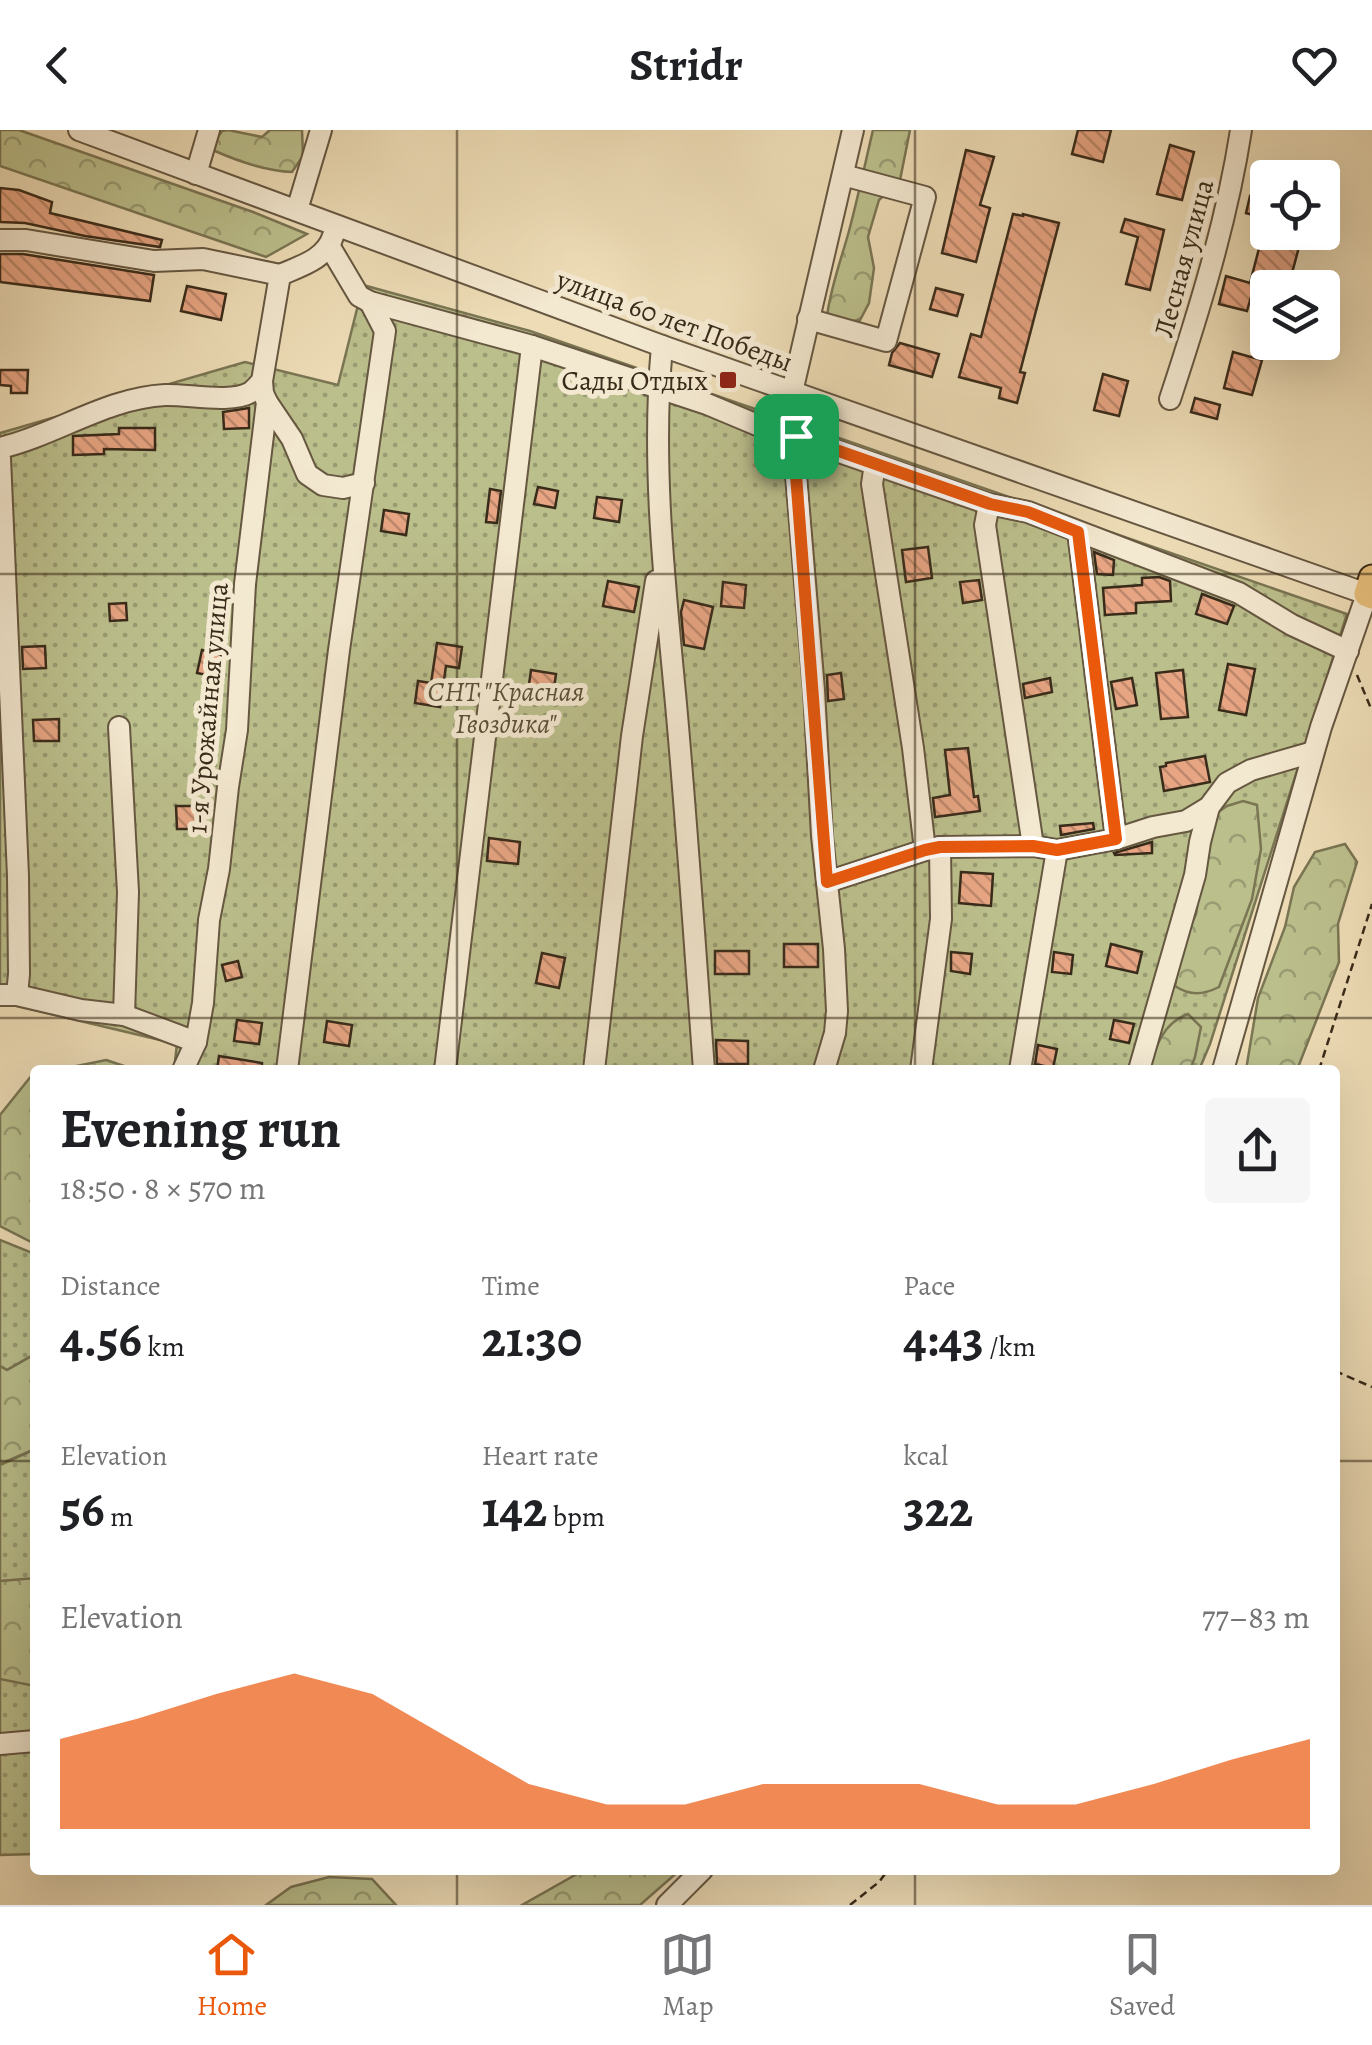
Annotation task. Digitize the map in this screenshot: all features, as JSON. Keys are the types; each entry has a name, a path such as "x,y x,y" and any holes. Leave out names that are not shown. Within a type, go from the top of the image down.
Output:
{"street":[{"name":"улица 60 лет Победы","path":"80,130 662,346 1370,589"},
{"path":"196,174 209,130"},
{"path":"297,210 322,130"},
{"path":"792,392 852,130"},
{"name":"Лесная улица","path":"1170,398 1234,177 1241,130"},
{"path":"808,319 886,340 925,197 843,175"},
{"path":"0,240 26,240 154,261 203,259 280,275 315,260 330,247 336,224"},
{"path":"330,247 359,296 370,302 532,346 707,404 774,432 796,436 990,504 1028,512 1239,593 1292,625 1348,651"},
{"name":"1-я Урожайная улица","path":"185,1065 196,1042 203,1003 209,920 238,730 246,584 280,275"},
{"path":"288,1065 339,650 386,331 370,302"},
{"path":"446,1065 532,346"},
{"path":"662,346 658,389 662,544 692,881 704,1065"},
{"path":"0,448 26,442 128,400 164,395 233,398 265,391 307,474 323,485 343,488 364,483"},
{"path":"796,436 837,1011 825,1065"},
{"path":"0,458 18,876 19,974 8,995 124,1016 196,1042"},
{"path":"875,464 872,484 941,919 922,1065"},
{"path":"990,504 985,526 1033,846"},
{"path":"1078,532 1116,839"},
{"path":"595,1065 632,736 662,544"},
{"path":"1225,1065 1314,752 1370,589"},
{"path":"119,727 128,892 124,1016"},
{"path":"1140,1065 1195,875 1210,807 1227,783 1251,770 1314,752"},
{"path":"827,882 932,848 1033,846 1057,850 1116,839 1186,821 1210,807"},
{"path":"1021,1065 1057,850"},
{"path":"0,1744 30,1741"},
{"path":"667,1905 697,1875"}],"path":[{"path":"1348,651 1372,711"},
{"path":"1321,1065 1372,904"},
{"path":"1340,1373 1372,1387"},
{"path":"850,1905 884,1875"}],"green space":[{"path":"0,130 19,130 307,234 266,257 0,166"},
{"path":"270,130 302,130 303,156 292,172 243,162 215,151 212,145 222,131 262,137"},
{"path":"873,130 910,130 900,180 879,200 868,237 874,268 869,303 860,320 847,322 827,316"},
{"name":"СНТ \"Красная Гвоздика\"","path":"363,285 530,331 1347,614 1201,1065 175,1065 177,1044 0,1002 0,433 245,362 338,385"},
{"path":"1243,801 1257,805 1261,849 1252,899 1219,987 1191,993 1175,986 1183,943 1196,914 1211,817"},
{"path":"1345,844 1357,862 1338,924 1339,962 1299,1065 1247,1065 1258,998 1285,927 1294,887 1315,852"},
{"path":"1188,1014 1201,1027 1192,1065 1150,1065 1166,1029"},
{"path":"106,1060 121,1065 82,1065"},
{"path":"30,1078 30,1241 0,1226 0,1115"},
{"path":"0,1240 30,1252 30,1357 7,1370 0,1366"},
{"path":"30,1357 30,1451 0,1464 0,1366 7,1370"},
{"path":"30,1451 30,1854 0,1855 0,1465"},
{"path":"30,1578 30,1685 0,1679 0,1581"},
{"path":"575,1875 674,1875 640,1905 522,1905"},
{"path":"329,1877 372,1879 396,1905 266,1905 291,1887"}],"building":[{"path":"1078,130 1111,130 1103,162 1072,154"},
{"path":"1170,145 1194,152 1182,200 1157,194"},
{"path":"966,150 994,157 980,205 990,208 976,262 942,253"},
{"path":"0,188 19,190 52,202 50,213 162,240 160,247 0,222"},
{"path":"1013,214 1059,223 1020,372 1025,373 1017,403 999,398 1001,388 959,377 971,334 981,337"},
{"path":"1125,219 1164,230 1150,290 1126,284 1138,237 1121,232"},
{"path":"1259,250 1298,250 1293,270 1253,270"},
{"path":"0,254 23,254 154,275 150,301 0,282"},
{"path":"1226,276 1250,283 1247,311 1219,304"},
{"path":"187,286 226,294 221,320 181,311"},
{"path":"936,288 963,295 957,316 930,309"},
{"path":"900,343 939,354 932,377 889,365"},
{"path":"1233,352 1250,360 1262,360 1252,395 1224,388"},
{"path":"0,370 28,370 27,393 11,393 11,386 0,385"},
{"path":"1103,374 1128,381 1119,416 1094,410"},
{"path":"1195,398 1220,405 1217,419 1191,412"},
{"path":"249,408 249,428 224,429 223,412"},
{"path":"119,428 155,428 155,450 104,449 104,454 73,455 73,436 119,434"},
{"path":"538,487 558,491 555,508 534,504"},
{"path":"490,489 501,491 497,523 486,522"},
{"path":"597,497 622,500 619,522 594,518"},
{"path":"384,510 409,514 406,535 381,531"},
{"path":"928,547 932,578 906,582 902,550"},
{"path":"1094,552 1114,560 1113,575 1097,574"},
{"path":"1142,578 1170,581 1171,601 1136,603 1136,613 1105,615 1103,588 1142,585"},
{"path":"979,580 982,600 963,603 960,582"},
{"path":"608,581 639,587 634,612 603,606"},
{"path":"723,582 746,585 744,608 721,606"},
{"path":"1202,594 1234,606 1227,624 1196,614"},
{"path":"684,600 713,607 704,649 684,645"},
{"path":"126,603 127,620 110,621 109,604"},
{"path":"437,643 462,647 459,668 446,666 440,707 415,703 418,681 431,683"},
{"path":"45,646 46,668 23,669 22,647"},
{"path":"202,650 222,655 217,677 197,673"},
{"path":"1228,664 1255,669 1246,715 1219,710"},
{"path":"531,670 556,674 553,695 528,692"},
{"path":"1183,670 1188,717 1161,719 1156,673"},
{"path":"841,673 844,699 828,701 827,675"},
{"path":"1050,678 1052,692 1025,698 1023,684"},
{"path":"1132,678 1137,705 1116,709 1111,682"},
{"path":"59,719 59,741 34,741 33,720"},
{"path":"968,748 974,797 978,796 980,811 935,817 933,798 950,795 945,750"},
{"path":"1205,756 1210,782 1164,791 1160,767"},
{"path":"176,806 201,806 201,829 177,829"},
{"path":"1093,823 1094,829 1061,835 1060,826"},
{"path":"489,838 520,842 518,864 487,861"},
{"path":"1152,842 1152,853 1114,853"},
{"path":"961,872 993,874 991,906 959,903"},
{"path":"784,944 818,944 818,967 784,967"},
{"path":"1111,944 1142,952 1137,973 1106,966"},
{"path":"715,951 749,951 749,974 715,974"},
{"path":"951,952 972,954 970,974 951,971"},
{"path":"1054,952 1073,955 1071,974 1052,972"},
{"path":"542,953 565,958 559,988 536,983"},
{"path":"238,961 242,977 226,981 222,965"},
{"path":"237,1020 262,1023 259,1044 234,1041"},
{"path":"1114,1020 1134,1024 1129,1043 1110,1039"},
{"path":"327,1021 352,1025 349,1046 324,1042"},
{"path":"716,1040 748,1041 748,1064 717,1064"},
{"path":"1038,1045 1057,1049 1054,1065 1035,1064"},
{"path":"219,1056 262,1063 262,1065 218,1065"}],"place":[{"name":"Сады Отдых","path":"728,380"}],"route":[{"path":"796,436 1078,532 1116,839 1057,850 1033,846 940,847 827,882 796,436"}]}
